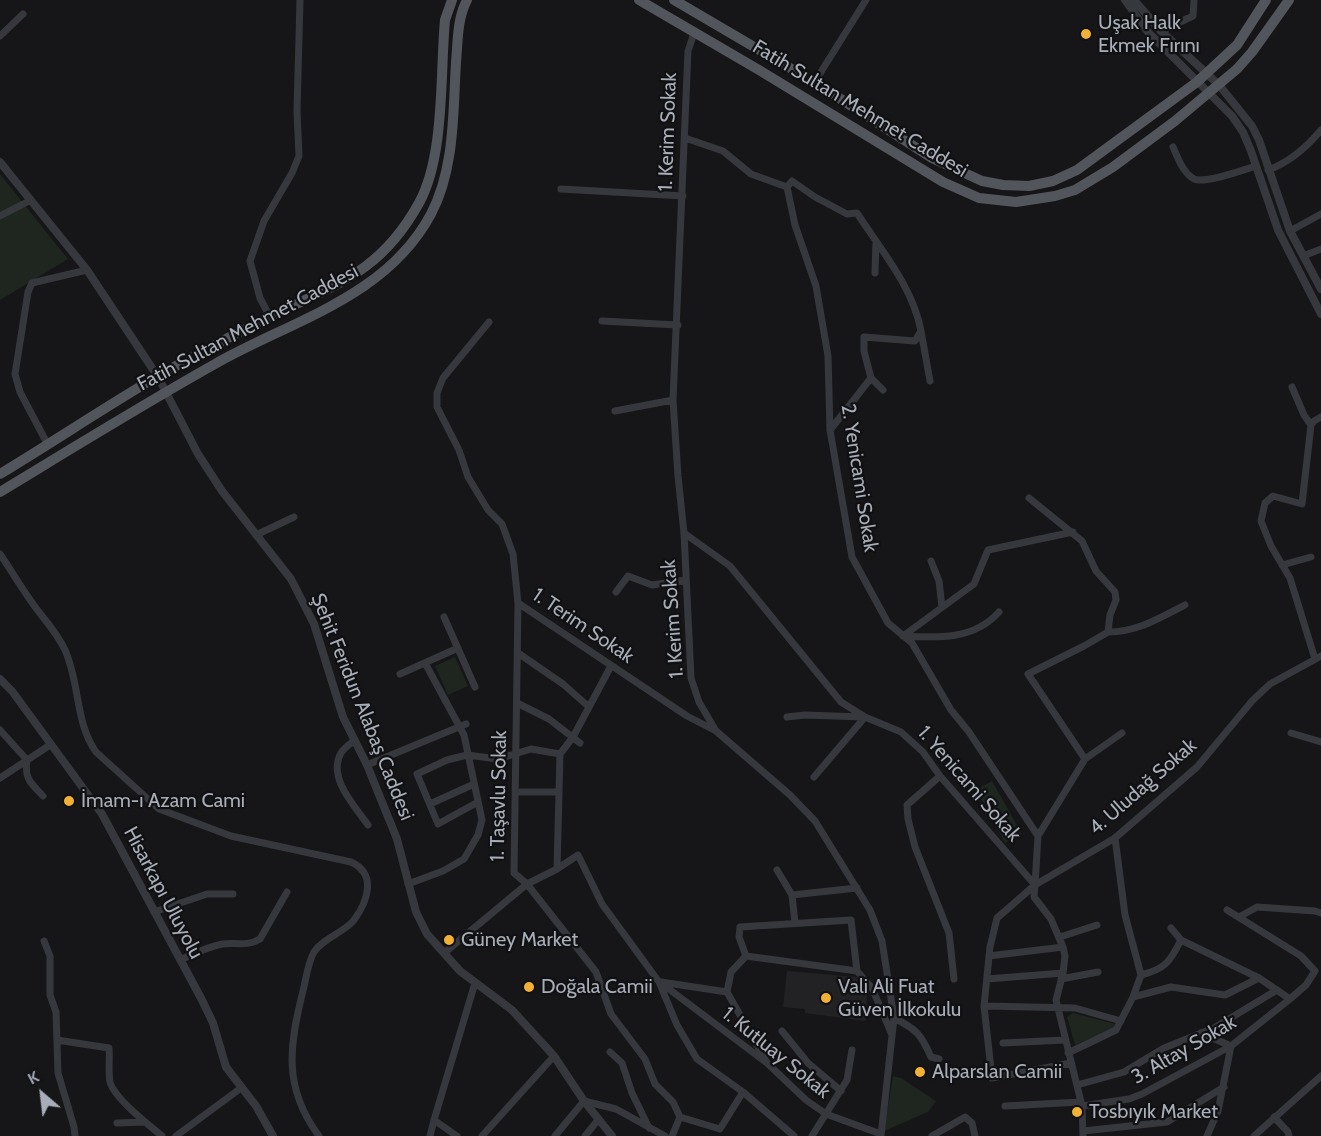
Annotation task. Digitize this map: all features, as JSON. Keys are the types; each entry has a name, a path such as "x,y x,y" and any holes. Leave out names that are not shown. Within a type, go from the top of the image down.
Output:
{"main road":[{"name":"Fatih Sultan Mehmet Caddesi","path":"0,474 158,376 270,317 333,287 372,263 386,251 419,202 428,182 435,153 445,20 452,0"},
{"name":"Fatih Sultan Mehmet Caddesi","path":"0,492 164,392 368,285 397,262 432,213 442,185 450,152 460,21 467,0"},
{"name":"Fatih Sultan Mehmet Caddesi","path":"639,0 759,70 917,168 979,198 1016,202 1038,200 1075,190 1113,167 1219,85 1252,52 1289,0"},
{"name":"Fatih Sultan Mehmet Caddesi","path":"674,0 692,5 932,158 982,181 1029,186 1053,182 1077,170 1197,82 1237,45 1266,0"}],"street":[{"path":"270,317 260,298 250,261 264,221 292,173 299,156 297,111 300,0"},
{"path":"814,83 866,0"},
{"path":"1125,0 1148,32 1232,116 1243,132 1278,230 1321,314"},
{"path":"1134,0 1161,31 1219,85 1252,126 1259,140 1290,231 1321,289"},
{"path":"1161,31 1193,16 1194,0"},
{"path":"0,36 23,14"},
{"name":"1. Kerim Sokak","path":"694,33 688,51 674,400 684,533 691,678 699,702 716,730 790,795 814,821 870,910 882,941 894,1018 881,1135"},
{"path":"1268,170 1285,164 1302,151 1321,130"},
{"path":"686,138 723,152 751,174 787,187 792,181 815,197 847,214 857,213 903,283 914,304 930,381"},
{"path":"1173,147 1184,170 1195,180 1206,180 1256,166"},
{"name":"Şehit Feridun Alabaş Caddesi","path":"0,162 87,270 158,376 164,392 210,473 291,579 314,624 344,717 367,765 397,839 416,912 427,934 460,971 512,1010 554,1056 584,1101 612,1136"},
{"name":"2. Yenicami Sokak","path":"787,187 795,225 816,286 828,356 831,430 852,557 888,623 912,643 951,710 969,732 1038,836"},
{"path":"561,189 682,196"},
{"path":"0,216 31,200"},
{"path":"1290,231 1321,214"},
{"path":"875,273 876,241"},
{"path":"1303,256 1321,249"},
{"path":"48,445 20,392 15,374 28,292 32,283 87,270"},
{"path":"602,321 678,325"},
{"name":"1. Terim Sokak","path":"489,322 443,378 437,393 437,407 459,450 468,477 488,510 502,524 513,554 518,603 687,716 716,730"},
{"path":"883,390 871,378 864,351 864,337 915,341 921,330"},
{"path":"831,430 871,378"},
{"path":"1292,387 1311,425"},
{"path":"615,411 674,400"},
{"path":"1318,658 1290,578 1270,546 1261,521 1265,502 1273,496 1302,504 1311,425 1321,417"},
{"path":"1029,498 1082,541 1096,571 1115,592 1116,600 1110,615 1108,632"},
{"path":"256,535 294,517"},
{"path":"903,636 974,584 988,550 1073,532"},
{"name":"1. Yenicami Sokak","path":"684,533 730,566 841,702 866,717 901,732 923,752 940,777 1035,885 1034,897 1051,918 1060,937 1065,956 1056,1000 1081,1104 1083,1133"},
{"path":"0,554 39,613 56,631 66,652 76,685 80,717 89,743 159,809 231,836 351,862 360,867 366,875 368,889 353,921 315,951 297,1015 292,1048 294,1082 297,1098 309,1123 319,1136"},
{"path":"1282,565 1311,556"},
{"path":"931,561 939,582 942,607"},
{"path":"616,592 628,576 652,585 686,580"},
{"name":"1. Taşavlu Sokak","path":"518,603 514,873 526,884 596,972 611,1014 645,1059 655,1084 673,1102 680,1117"},
{"path":"1085,759 1028,674 1108,632 1135,629 1185,605"},
{"path":"903,636 940,638 967,634 991,622 999,612"},
{"path":"444,616 475,687"},
{"path":"400,674 458,648"},
{"path":"518,653 563,684 589,707"},
{"name":"4. Uludağ Sokak","path":"989,956 993,929 997,918 1005,910 1035,885 1115,838 1197,766 1252,701 1270,684 1318,658"},
{"path":"408,884 443,871 464,859 478,835 482,820 464,735 458,728 425,663"},
{"path":"557,869 560,754 573,737 611,666"},
{"name":"Hisarkapı Uluyolu","path":"0,679 12,691 102,814 213,1023 226,1066 256,1106 273,1136"},
{"path":"517,703 549,719 580,743"},
{"path":"787,717 805,715 866,717"},
{"path":"814,777 866,717"},
{"path":"367,765 466,724"},
{"path":"0,730 27,760"},
{"path":"1291,733 1321,742"},
{"path":"1035,885 1038,836 1085,759 1122,734"},
{"path":"355,740 342,753 337,764 337,774 341,786 368,825"},
{"path":"0,778 50,745"},
{"path":"478,802 438,824 417,774 447,760 467,755 498,759 531,749 560,754"},
{"path":"27,760 25,771 29,781 43,796"},
{"path":"940,777 907,805 915,847 949,933 954,979"},
{"path":"430,804 474,784"},
{"path":"516,792 558,792"},
{"path":"1068,1053 1116,1030 1134,997 1141,975 1125,915 1115,838"},
{"path":"444,953 526,884 557,869 578,855 602,904 659,982 676,1025 697,1059 743,1092 794,1136"},
{"path":"777,870 792,896 795,923"},
{"path":"792,896 857,888"},
{"path":"180,960 224,944 244,945 260,939 287,892"},
{"path":"154,912 207,894 233,894"},
{"path":"1239,916 1257,907 1321,913"},
{"path":"1227,910 1301,956 1318,970"},
{"path":"746,956 739,937 740,927 851,920 857,971 872,988 892,1035"},
{"path":"1060,937 1097,925"},
{"path":"1171,928 1181,940 1259,978 1290,999"},
{"path":"1141,975 1157,971 1172,960 1181,940"},
{"path":"44,941 50,956 50,995 56,1012 58,1073 75,1136"},
{"path":"1063,947 989,956 984,1006 992,1078 1071,1063"},
{"path":"746,956 857,971"},
{"path":"746,956 731,972 727,992 767,1063"},
{"name":"3. Altay Sokak","path":"1005,1106 1081,1104 1129,1099 1142,1094 1231,1046 1290,999 1318,970"},
{"path":"987,979 1098,972"},
{"path":"1134,997 1171,987 1225,994 1259,978"},
{"path":"659,982 727,992"},
{"name":"1. Kutluay Sokak","path":"659,982 767,1063 807,1100 826,1114 881,1135"},
{"path":"430,1136 475,983"},
{"path":"1077,1085 1124,1072 1164,1048 1214,1028 1277,990"},
{"path":"984,1006 1075,1008 1121,1021"},
{"path":"894,1018 913,1027 923,1038 932,1057 939,1059"},
{"path":"782,1031 808,1063 841,1091"},
{"path":"1201,1033 1231,1046 1218,1111 1207,1136"},
{"path":"57,1040 110,1048 111,1083 118,1094 162,1136"},
{"path":"1003,1043 1065,1040"},
{"path":"812,1136 847,1080 852,1050"},
{"path":"610,1052 622,1063 632,1093 649,1128"},
{"path":"482,1136 554,1056"},
{"path":"1254,1136 1320,1080"},
{"path":"1083,1133 1167,1122 1224,1087"},
{"path":"176,1136 241,1088"},
{"path":"672,1136 680,1117 720,1129 743,1092"},
{"path":"555,1136 584,1101 616,1109 664,1136"},
{"path":"932,1136 965,1117 972,1123 975,1136"},
{"path":"1274,1118 1289,1136"},
{"path":"434,1120 457,1136"},
{"path":"585,1136 598,1120"},
{"path":"117,1123 145,1122"}],"shaded area":[{"path":"0,174 68,259 0,300"},
{"path":"455,657 468,686 448,695 435,666"},
{"path":"992,781 1022,834 1005,843 976,790"},
{"name":"Vali Ali Fuat Güven İlkokulu","path":"787,971 856,977 867,989 866,1021 805,1013 805,1009 783,1007"},
{"path":"1073,1013 1115,1024 1114,1028 1075,1045 1067,1017"},
{"path":"893,1076 901,1078 936,1101 928,1112 884,1131"}],"place":[{"name":"Uşak Halk Ekmek Fırını","path":"1086,34"},
{"name":"İmam-ı Azam Cami","path":"69,801"},
{"name":"Güney Market","path":"449,940"},
{"name":"Doğala Camii","path":"529,987"},
{"name":"Vali Ali Fuat Güven İlkokulu","path":"826,998"},
{"name":"Alparslan Camii","path":"920,1072"},
{"name":"Tosbıyık Market","path":"1077,1112"}]}
